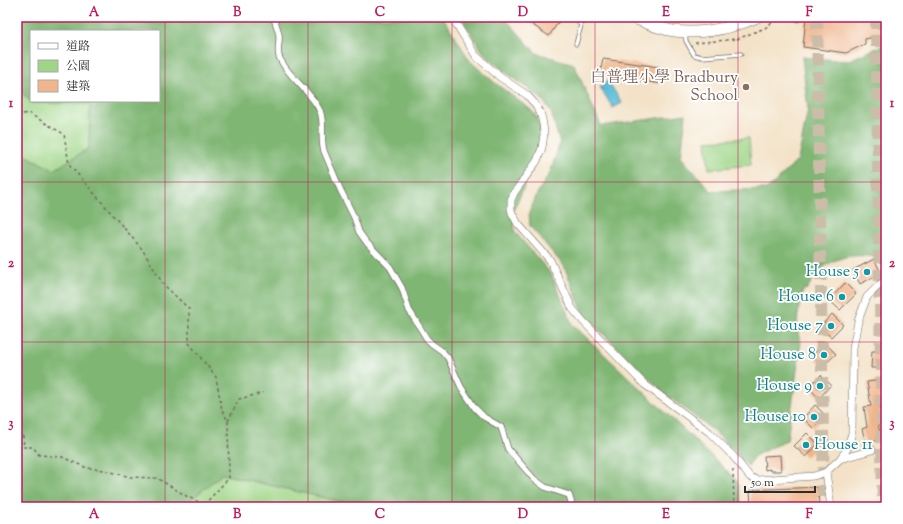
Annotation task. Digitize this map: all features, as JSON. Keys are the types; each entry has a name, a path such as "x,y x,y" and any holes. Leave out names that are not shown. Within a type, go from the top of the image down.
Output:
{"main road":[{"path":"632,17 661,28 685,31 719,29 736,25 757,17"}],"street":[{"path":"274,17 279,35 279,58 288,72 312,99 319,110 322,121 324,151 361,236 390,267 402,288 411,314 428,340 442,350 448,358 461,387 473,406 484,417 501,427 508,449 531,476 545,487 569,495 571,507"},
{"path":"452,17 476,56 495,73 527,95 535,104 542,120 544,134 540,153 512,196 512,213 518,224 550,260 570,302 582,320 644,384 709,432 733,456 750,477 757,480 814,476 826,472 840,459 847,449 852,433 853,348 858,321 867,297 886,280"},
{"path":"840,459 872,450"},
{"path":"826,472 831,507"},
{"path":"882,507 886,506"}],"lane":[{"path":"573,17 581,26 576,44"},
{"path":"658,17 668,29"},
{"path":"685,31 686,41 694,55 702,57 741,54"}],"path":[{"path":"17,116 28,113 64,134 69,164 142,249 163,284 189,309 189,343 216,377 222,410 228,421"},
{"path":"202,507 229,478 228,421 239,399 263,393"},
{"path":"17,432 22,435 24,439 23,447 33,447 39,455 62,457 87,468 104,470 130,477 157,478 188,497 210,507"},
{"path":"733,456 734,507"}],"green space":[{"path":"17,17 443,17 470,61 495,83 531,110 537,118 544,143 513,211 515,232 551,274 572,324 737,481 742,507 364,507 222,474 182,507 17,507 17,151 54,170 89,148 90,104 31,102 160,102 160,30 30,30 30,101 17,88"},
{"path":"461,17 504,17 536,53 574,64 601,126 686,114 681,157 711,191 768,189 798,160 808,109 802,57 847,61 886,44 886,246 880,258 872,256 856,256 833,262 819,271 807,289 803,290 797,323 801,342 787,440 754,456 748,466 715,432 664,393 584,315 564,266 530,226 529,213 538,192 550,173 560,143 551,112 542,99 486,56"},
{"path":"17,88 32,103 90,103 89,148 54,170 17,151"},
{"path":"749,138 751,165 709,169 706,141"},
{"path":"222,474 364,507 182,507"}],"water":[{"path":"608,81 622,103 613,108 600,87"}],"building":[{"path":"521,17 562,17 549,36"},
{"path":"806,17 886,17 886,34 865,39 865,44 846,53 803,47"},
{"path":"603,59 666,68 663,84 600,75"},
{"name":"House 5","path":"874,259 881,273 860,284 853,270"},
{"name":"House 6","path":"845,283 856,294 840,310 829,300"},
{"name":"House 7","path":"832,314 843,325 831,337 820,327"},
{"name":"House 8","path":"825,343 836,354 823,366 812,355"},
{"path":"872,351 886,351 886,368 871,368"},
{"name":"House 9","path":"821,375 831,385 819,398 808,387"},
{"path":"882,380 884,396 879,397 882,420 877,421 882,439 866,443 862,429 867,427 864,407 871,406 867,382"},
{"name":"House 10","path":"815,405 826,416 813,428 803,418"},
{"name":"House 11","path":"807,433 818,444 806,457 794,446"},
{"path":"780,455 781,471 770,471 770,469 765,470 764,456"},
{"path":"818,487 819,507 751,507 750,490"}],"tunnel":[{"path":"817,17 824,507"},
{"path":"876,17 883,507"}],"place":[{"name":"白普理小學 Bradbury School","path":"746,87"},
{"name":"House 5","path":"867,272"},
{"name":"House 6","path":"842,297"},
{"name":"House 7","path":"831,326"},
{"name":"House 8","path":"824,355"},
{"name":"House 9","path":"820,386"},
{"name":"House 10","path":"814,417"},
{"name":"House 11","path":"806,445"}]}
